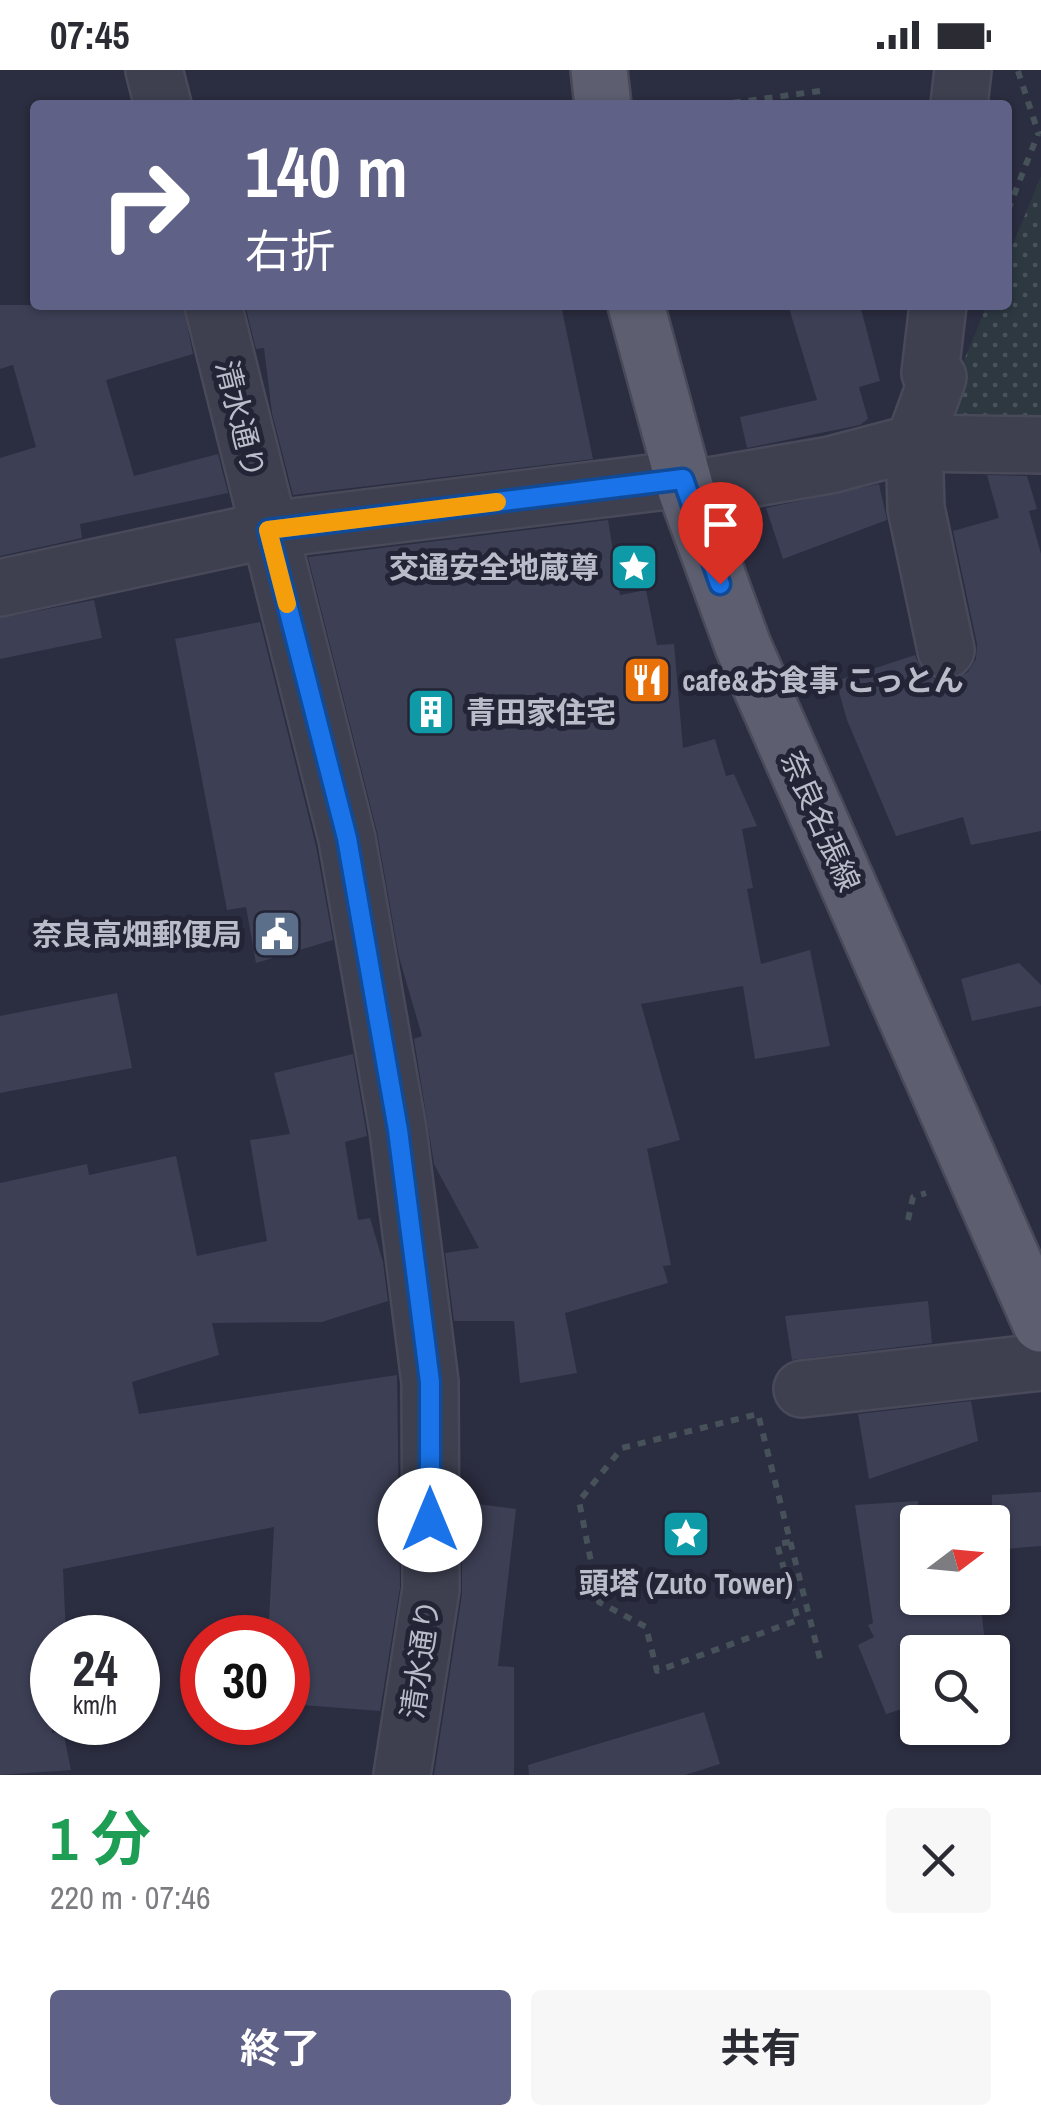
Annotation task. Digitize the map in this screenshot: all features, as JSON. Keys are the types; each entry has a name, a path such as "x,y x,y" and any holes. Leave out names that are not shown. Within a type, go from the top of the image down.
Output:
{"main road":[{"path":"599,70 603,100"},
{"name":"奈良名張線","path":"637,310 685,485 744,646 1041,1324"}],"street":[{"path":"154,70 162,100"},
{"path":"960,100 963,70"},
{"name":"清水通り","path":"213,310 347,838 398,1130 430,1382 431,1590 402,1775"},
{"path":"937,310 930,372 938,377 914,443 916,508 946,650"},
{"path":"0,588 268,530 685,485 830,465 914,443 1041,445"},
{"path":"802,1389 1041,1362"}],"path":[{"path":"1012,201 1040,135 1017,70"},
{"path":"754,100 820,91"},
{"path":"790,1542 777,1544 798,1620 657,1671 646,1627 599,1602 579,1501 622,1448 758,1414 790,1542 820,1662"}],"shaded area":[{"path":"1041,176 1041,439 937,425 985,310 1012,310 1012,246"}],"building":[{"path":"0,305 30,305 30,310 184,310 193,354 106,380 134,476 218,454 228,493 80,524 82,538 0,556 0,458 36,447 13,365 0,369"},
{"path":"246,310 562,310 593,459 293,495 272,413 264,348 256,349"},
{"path":"790,310 861,310 880,381 859,387 868,419 860,425 747,448 740,417 817,400"},
{"path":"987,475 1027,476 1037,509 1029,511 1041,554 1041,831 971,845 963,817 896,836 847,720 836,681 915,655 922,670 937,680 953,680 968,672 976,659 977,644 953,531 999,518"},
{"path":"879,484 887,520 783,559 766,508"},
{"path":"608,520 620,595 646,590 657,645 674,644 683,748 715,739 726,776 734,774 757,826 742,829 753,888 747,889 761,964 810,950 830,1046 755,1059 743,986 641,1004 680,1140 647,1149 671,1265 663,1266 668,1283 565,1313 577,1373 520,1383 514,1321 454,1321 445,1253 479,1248 434,1164 414,1039 422,1036 399,957 377,832 308,557"},
{"path":"94,600 102,638 0,659 0,618"},
{"path":"260,622 316,846 333,940 256,963 246,907 227,910 175,639"},
{"path":"1019,963 1041,985 1041,1006 972,1021 961,979"},
{"path":"117,993 132,1068 0,1093 0,1016"},
{"path":"353,1054 367,1136 345,1142 358,1220 370,1218 383,1262 388,1301 322,1322 212,1323 219,1355 132,1382 139,1414 397,1375 400,1587 380,1711 310,1706 310,1615 269,1615 274,1527 63,1569 65,1615 30,1615 30,1745 66,1745 71,1770 0,1775 0,1183 87,1164 89,1175 176,1156 197,1256 267,1241 250,1140 290,1134 274,1073"},
{"path":"928,1301 932,1343 792,1360 785,1316"},
{"path":"971,1401 978,1441 869,1479 858,1414"},
{"path":"1041,1492 1041,1546 1010,1549 1010,1505 992,1505 992,1495"},
{"path":"918,1501 918,1505 900,1505 900,1615 982,1615 984,1635 900,1635 900,1710 886,1714 858,1645 874,1637 868,1625 873,1623 855,1505"},
{"path":"462,1502 516,1509 498,1666 514,1667 514,1775 434,1775 462,1594"},
{"path":"704,1712 720,1764 685,1775 529,1775 528,1765"}],"slow traffic":[{"path":"287,604 268,530 497,502"}],"place":[{"name":"交通安全地蔵尊","path":"634,567"},
{"name":"cafe&お食事 こっとん","path":"647,680"},
{"name":"青田家住宅","path":"431,712"},
{"name":"奈良高畑郵便局","path":"277,934"},
{"name":"頭塔 (Zuto Tower)","path":"686,1534"}],"route":[{"path":"430,1520 430,1382 398,1130 347,838 268,530 683,479 720,584"}]}
